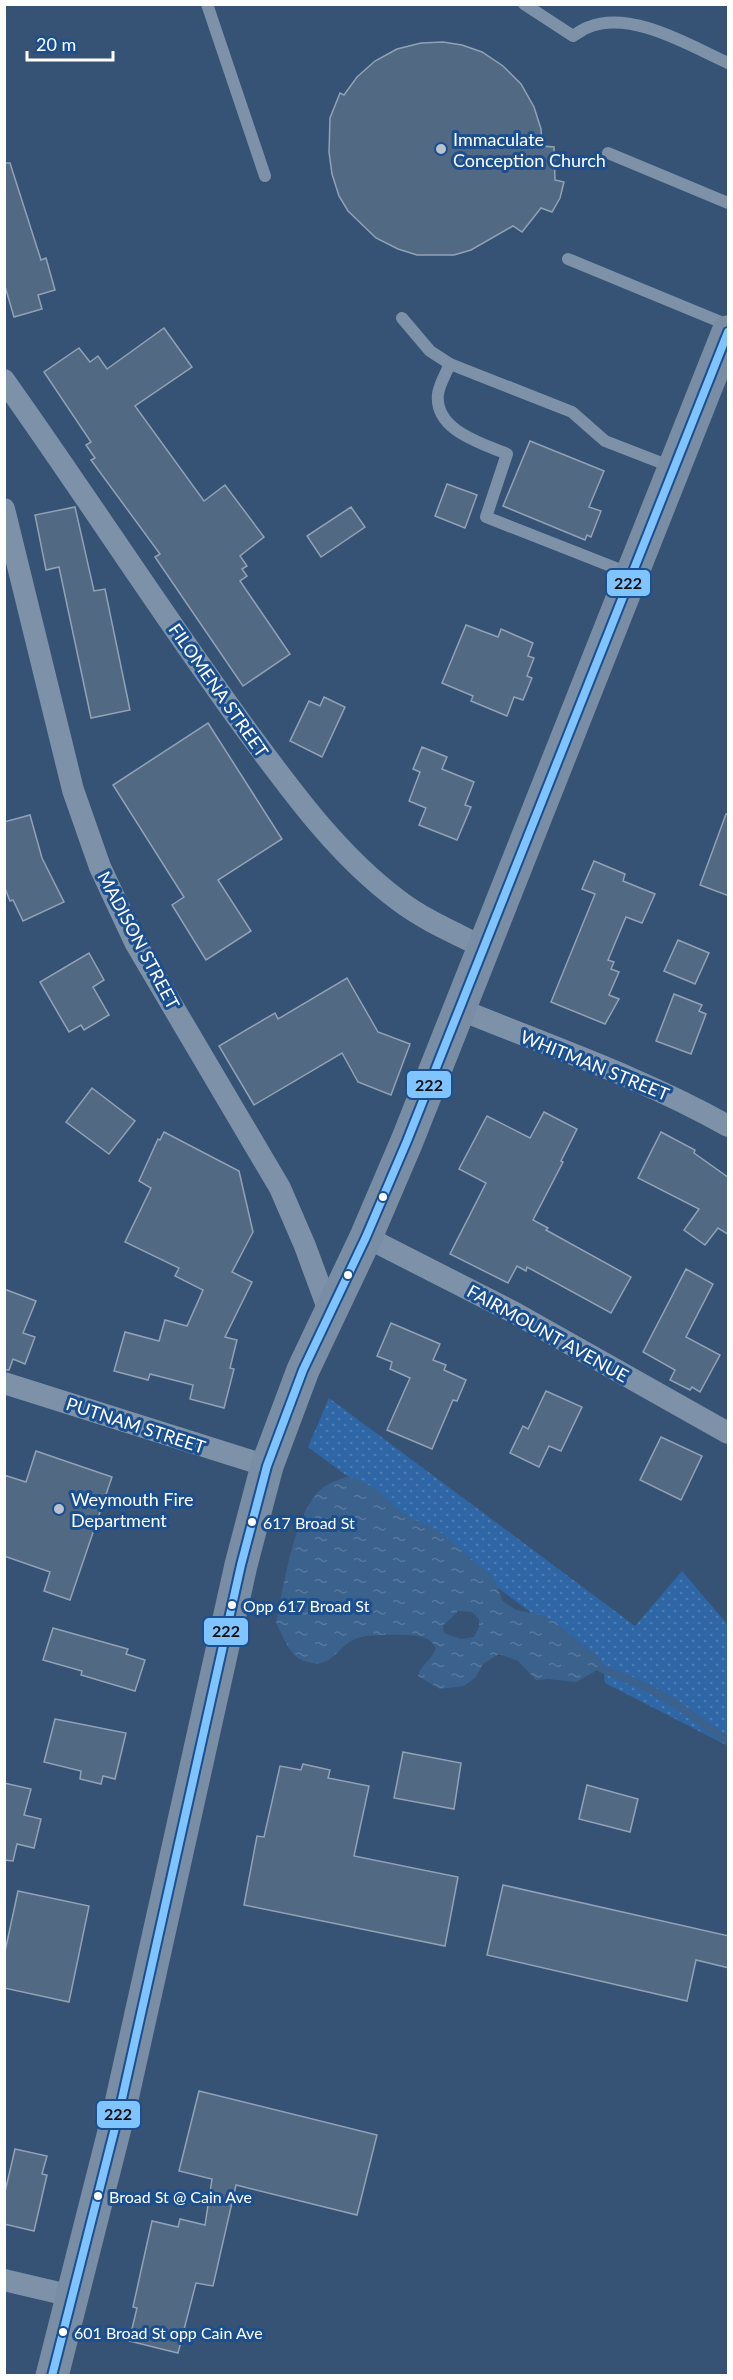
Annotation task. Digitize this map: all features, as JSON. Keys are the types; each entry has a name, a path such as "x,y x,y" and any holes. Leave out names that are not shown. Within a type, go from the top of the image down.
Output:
{"main road":[{"path":"52,2376 120,2108 241,1565 267,1466 288,1407 329,1311 366,1237 408,1142 673,467 729,332"}],"street":[{"name":"FILOMENA STREET","path":"4,380 195,657 295,796 360,867 397,899 420,916 485,948"},
{"name":"MADISON STREET","path":"4,509 73,790 100,867 136,944 280,1188 329,1311"},
{"name":"WHITMAN STREET","path":"459,1010 652,1088 729,1126"},
{"name":"FAIRMOUNT AVENUE","path":"366,1237 515,1313 729,1433"},
{"name":"PUTNAM STREET","path":"4,1383 267,1466"},
{"path":"4,2280 72,2296"}],"lane":[{"path":"207,4 265,176"},
{"path":"524,4 573,36 589,27 605,24 648,27 729,63"},
{"path":"609,153 729,203"},
{"path":"568,259 729,325"},
{"path":"402,318 430,351 450,364 572,412 605,441 673,467"},
{"path":"450,364 438,392 438,406 446,422 465,436 507,454 486,517 631,574"}],"shaded area":[{"path":"329,1398 635,1626 682,1571 728,1625 728,1746 605,1683 603,1666 308,1447"}],"water":[{"path":"346,1477 360,1480 378,1491 403,1514 439,1531 493,1577 503,1601 516,1610 542,1615 552,1620 601,1659 601,1668 576,1682 536,1680 518,1661 499,1654 483,1664 475,1678 464,1686 440,1689 418,1676 436,1648 422,1637 390,1635 358,1638 344,1646 327,1661 320,1663 312,1663 297,1657 289,1649 276,1623 292,1549 298,1529 315,1496 325,1486","holes":["458,1611 472,1612 479,1619 479,1626 474,1637 461,1639 444,1633 443,1626"]}],"building":[{"name":"Immaculate Conception Church","path":"443,42 462,45 482,52 503,66 521,84 534,107 541,129 542,146 554,147 555,180 564,182 560,198 552,212 541,208 522,232 513,226 471,250 454,255 417,255 376,238 348,211 339,196 332,174 329,152 330,118 340,93 344,95 357,77 375,61 397,49 421,43"},
{"path":"4,163 10,163 41,260 46,258 55,290 38,295 42,309 14,317 4,283"},
{"path":"164,328 192,367 135,406 204,501 225,485 264,537 240,556 247,566 242,569 247,576 240,581 290,654 243,686 155,557 160,554 91,460 95,458 86,445 91,442 44,372 79,348 90,362 98,356 107,369"},
{"path":"530,441 604,471 589,507 601,511 591,537 587,535 585,540 503,506"},
{"path":"447,484 477,495 465,528 435,516"},
{"path":"75,507 94,591 105,589 130,710 91,718 59,567 46,570 35,515"},
{"path":"351,507 365,527 321,557 307,536"},
{"path":"466,625 498,637 501,629 533,643 528,656 534,658 527,676 532,678 523,700 514,697 507,716 471,701 473,696 442,683"},
{"path":"324,697 345,707 322,757 290,741 309,701 320,706"},
{"path":"208,723 282,839 218,880 251,931 206,960 172,905 184,897 113,785"},
{"path":"422,747 447,757 442,769 474,782 465,805 471,807 457,840 419,825 426,808 409,801 420,772 413,769"},
{"path":"726,814 729,814 729,896 700,885"},
{"path":"30,815 42,858 64,902 23,921 13,900 10,901 4,886 4,822"},
{"path":"594,861 625,874 623,881 655,894 642,923 626,917 608,960 614,962 611,969 619,972 609,995 619,999 605,1024 551,1002 595,894 582,889"},
{"path":"678,940 709,953 695,984 664,971"},
{"path":"89,953 104,980 93,987 109,1015 84,1030 81,1025 69,1032 40,982"},
{"path":"347,978 378,1032 410,1044 391,1095 358,1082 342,1053 254,1105 219,1046 275,1013 278,1019"},
{"path":"674,994 702,1005 699,1011 706,1014 691,1054 656,1041"},
{"path":"92,1088 135,1121 109,1154 66,1122"},
{"path":"544,1112 577,1129 533,1220 548,1228 546,1230 631,1277 611,1313 527,1267 526,1271 517,1266 508,1283 450,1254 486,1183 459,1169 487,1116 530,1138"},
{"path":"164,1132 239,1171 253,1232 232,1272 252,1282 225,1337 237,1340 230,1368 234,1369 224,1408 190,1399 193,1385 150,1374 148,1380 114,1371 125,1332 159,1341 165,1320 187,1326 203,1290 175,1276 179,1268 125,1242 151,1188 139,1181 158,1139 160,1140"},
{"path":"661,1132 695,1150 694,1153 729,1178 729,1235 718,1228 705,1245 684,1230 699,1209 638,1178"},
{"path":"686,1269 713,1284 686,1337 720,1355 700,1392 692,1387 690,1390 670,1380 675,1370 643,1352"},
{"path":"4,1289 36,1301 23,1333 35,1337 25,1364 13,1359 9,1370 4,1370"},
{"path":"391,1323 440,1344 433,1360 446,1365 444,1370 466,1380 457,1401 453,1400 432,1449 387,1430 410,1378 390,1369 392,1362 377,1356"},
{"path":"546,1391 582,1407 561,1451 549,1446 539,1467 510,1453 523,1426 528,1429"},
{"path":"661,1437 702,1456 681,1500 640,1480"},
{"name":"Weymouth Fire Department","path":"36,1451 112,1477 70,1600 44,1591 50,1572 4,1556 4,1475 26,1482"},
{"path":"53,1628 128,1649 126,1654 145,1660 135,1691 81,1675 82,1671 43,1660"},
{"path":"55,1719 126,1733 115,1779 103,1776 101,1784 80,1779 81,1771 44,1762"},
{"path":"403,1752 461,1763 454,1809 394,1798"},
{"path":"303,1764 330,1770 328,1778 369,1786 354,1856 458,1877 445,1946 244,1905 257,1836 264,1837 280,1766 301,1770"},
{"path":"4,1783 31,1789 24,1815 41,1819 34,1848 17,1844 13,1861 4,1860"},
{"path":"587,1785 638,1799 630,1832 579,1819"},
{"path":"503,1885 729,1936 729,1968 696,1960 687,2001 487,1955"},
{"path":"18,1891 89,1906 69,2002 4,1988 4,1956"},
{"path":"199,2091 377,2135 357,2215 236,2185 213,2286 196,2283 178,2353 129,2341 137,2308 133,2307 152,2221 178,2227 180,2219 205,2225 212,2179 179,2171"},
{"path":"15,2149 47,2156 42,2174 47,2175 34,2231 4,2224 4,2196"}],"waterway":[{"path":"601,1668 660,1694 728,1741"}],"transit line":[{"name":"222","path":"52,2376 120,2108 241,1565 267,1466 303,1370 366,1237 407,1141 728,332"}],"place":[{"name":"Immaculate Conception Church","path":"441,149"},
{"name":"Weymouth Fire Department","path":"59,1509"},
{"name":"617 Broad St","path":"252,1522"},
{"name":"Opp 617 Broad St","path":"232,1605"},
{"name":"Broad St @ Cain Ave","path":"98,2196"},
{"name":"601 Broad St opp Cain Ave","path":"63,2332"}]}
